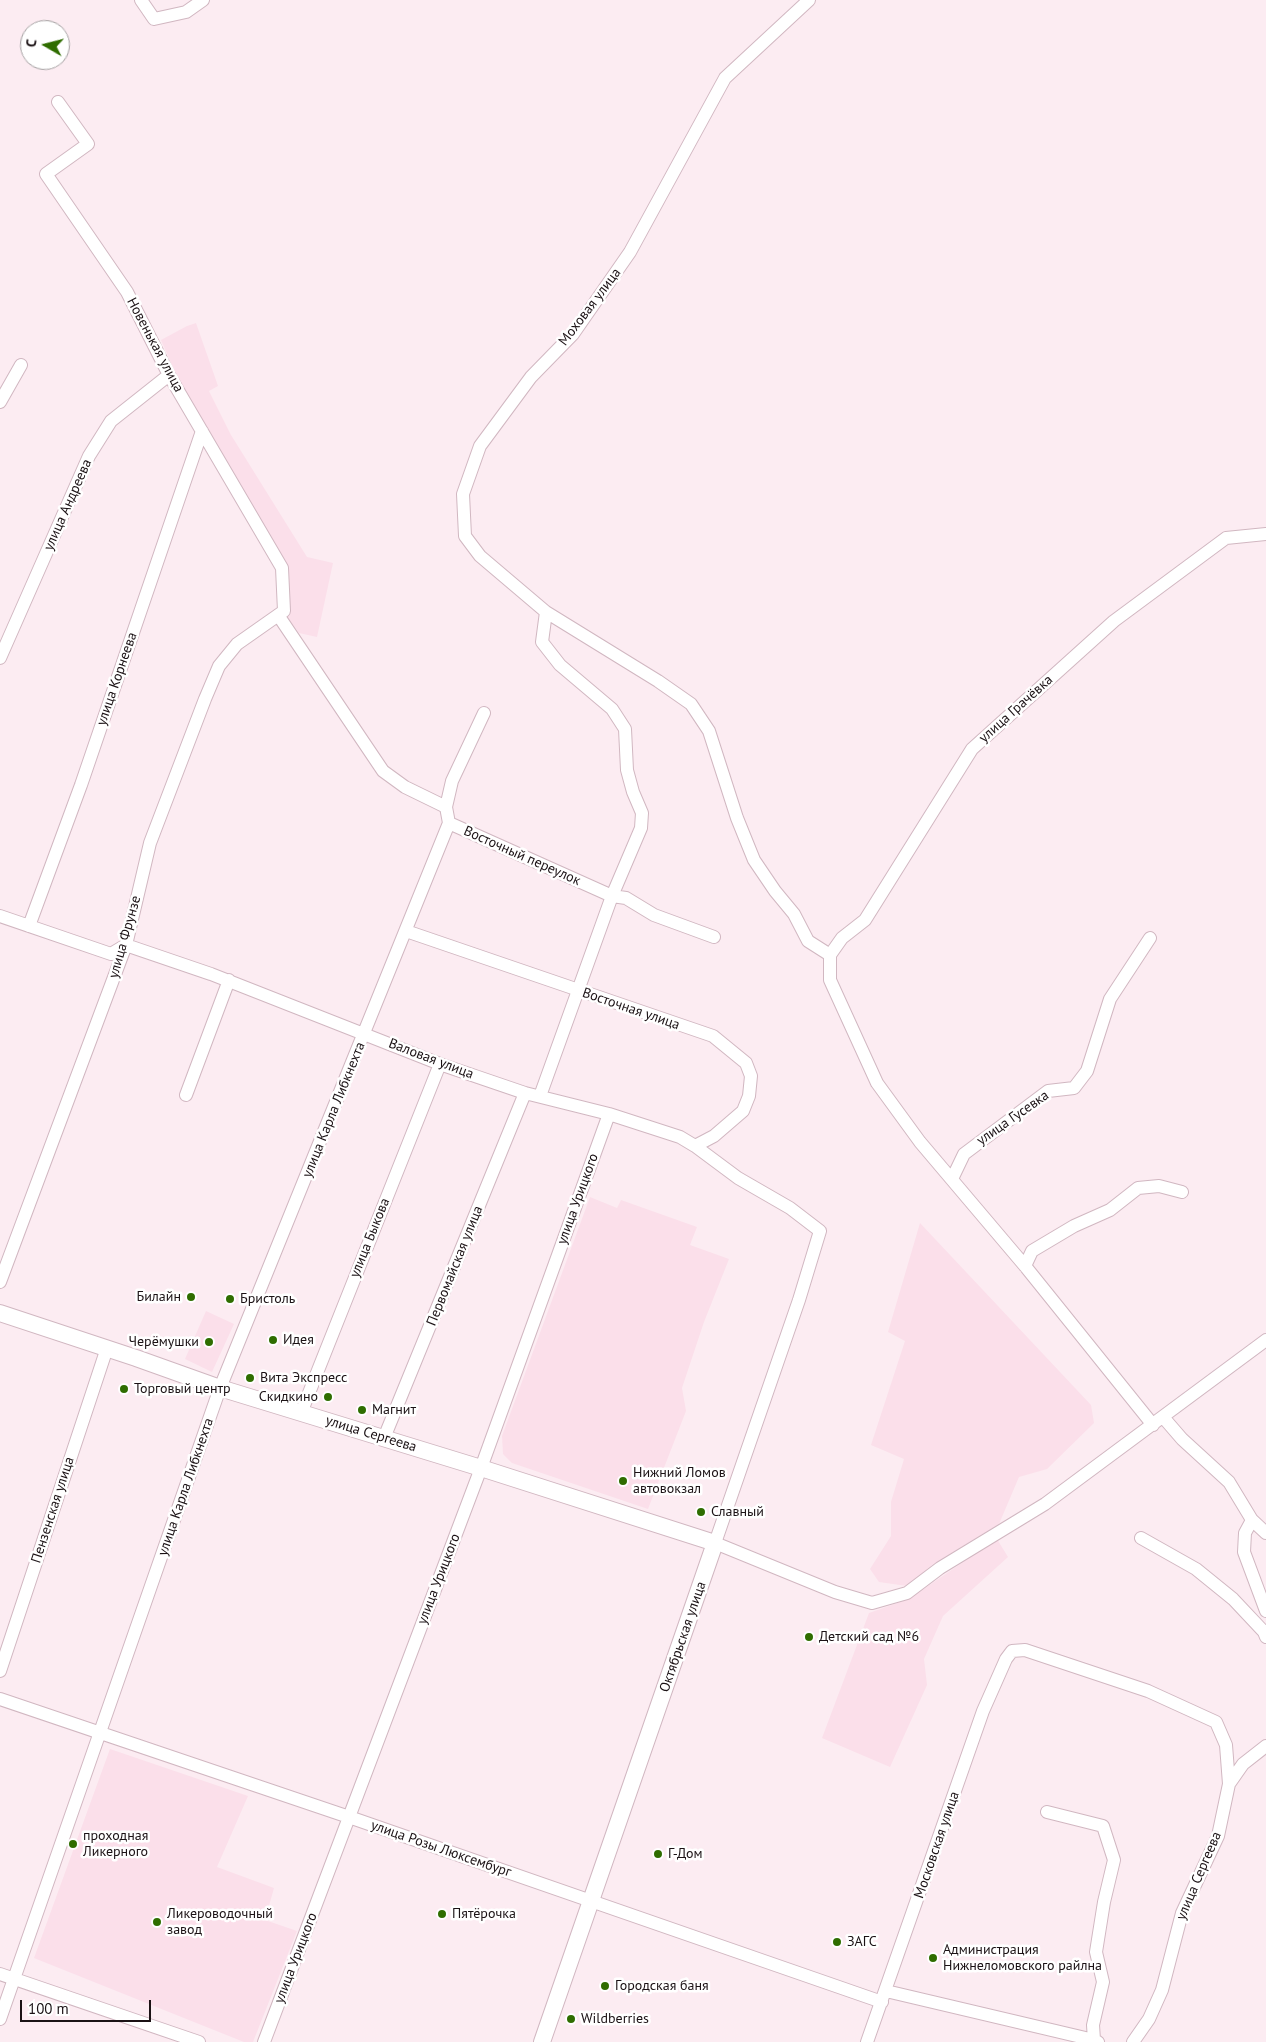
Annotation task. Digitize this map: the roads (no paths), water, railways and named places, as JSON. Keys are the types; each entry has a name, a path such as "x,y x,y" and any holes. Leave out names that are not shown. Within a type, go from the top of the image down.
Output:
{"main road":[{"name":"улица Сергеева","path":"0,1313 220,1388 481,1468 715,1543"},
{"name":"Октябрьская улица","path":"542,2042 715,1543"}],"street":[{"path":"141,0 154,19 186,12 203,0"},
{"name":"Моховая улица","path":"809,0 725,78 630,252 573,334 531,377 480,446 463,494 465,536 480,556 546,612 692,704 709,731 754,860 775,891 794,914 808,941 830,955"},
{"name":"Новенькая улица","path":"58,102 88,144 46,174 127,292 169,375 282,568 284,611 278,615"},
{"path":"0,402 21,365"},
{"name":"улица Андреева","path":"0,658 89,456 111,421 169,375"},
{"name":"улица Корнеева","path":"29,926 81,785 202,431"},
{"name":"улица Грачёвка","path":"830,955 842,938 866,920 972,749 1114,621 1226,538 1266,534"},
{"path":"540,1096 612,896 641,828 642,813 633,792 627,770 625,729 612,709 560,665 542,642 546,612"},
{"path":"278,615 383,771 405,787 446,807 452,781 484,712"},
{"name":"улица Фрунзе","path":"0,1282 126,945 150,843 205,699 219,666 237,644 278,615"},
{"name":"Восточный переулок","path":"446,807 449,823 612,896 626,898 654,915 714,937"},
{"name":"улица Карла Либкнехта","path":"0,2019 220,1388 449,823"},
{"path":"0,916 111,954 126,945"},
{"name":"Восточная улица","path":"406,932 712,1036 746,1062 751,1076 749,1096 743,1111 714,1136 696,1146"},
{"name":"улица Гусевка","path":"952,1179 964,1154 1048,1091 1074,1088 1087,1071 1110,999 1150,938"},
{"name":"Валовая улица","path":"126,945 229,980 440,1064 525,1093 609,1114 680,1137 696,1146 738,1178 790,1208 820,1231"},
{"path":"830,955 830,980 877,1083 920,1142 1158,1421 1182,1439 1229,1482 1252,1520 1266,1533"},
{"path":"186,1095 229,980"},
{"name":"улица Быкова","path":"301,1412 440,1064"},
{"name":"Первомайская улица","path":"384,1438 525,1093"},
{"name":"улица Урицкого","path":"264,2042 481,1468 609,1114"},
{"path":"1025,1266 1032,1251 1074,1226 1110,1210 1138,1188 1159,1186 1182,1192"},
{"name":"Октябрьская улица","path":"715,1543 799,1300 820,1231"},
{"path":"715,1543 835,1592 872,1603 907,1593 940,1568 1045,1504 1266,1340"},
{"name":"Пензенская улица","path":"0,1671 107,1348"},
{"path":"1252,1520 1245,1533 1244,1552 1266,1611"},
{"path":"1141,1538 1196,1569 1233,1599 1264,1632 1266,1637"},
{"name":"Московская улица","path":"867,2042 983,1711 1006,1659 1012,1651 1025,1650 1148,1692 1183,1706 1216,1722 1226,1745"},
{"name":"улица Розы Люксембург","path":"0,1699 100,1735 349,1817 592,1901 884,1997 1096,2041"},
{"path":"1226,1745 1238,1757 1251,1758"},
{"path":"1226,1745 1229,1784"},
{"name":"улица Сергеева","path":"1133,2042 1149,2019 1162,1990 1182,1913 1218,1836 1229,1784 1235,1772 1266,1746"},
{"path":"1047,1812 1103,1826 1114,1860 1104,1902 1096,1952 1103,1982 1093,2025 1096,2041"},
{"path":"0,1974 199,2042"}],"place":[{"name":"Билайн","path":"191,1297"},
{"name":"Бристоль","path":"230,1299"},
{"name":"Идея","path":"273,1340"},
{"name":"Черёмушки","path":"209,1342"},
{"name":"Вита Экспресс","path":"250,1378"},
{"name":"Торговый центр","path":"124,1389"},
{"name":"Скидкино","path":"328,1397"},
{"name":"Магнит","path":"362,1410"},
{"name":"Нижний Ломов автовокзал","path":"623,1481"},
{"name":"Славный","path":"701,1512"},
{"name":"Детский сад №6","path":"809,1637"},
{"name":"проходная Ликерного","path":"73,1844"},
{"name":"Г-Дом","path":"658,1854"},
{"name":"Пятёрочка","path":"442,1914"},
{"name":"Ликероводочный завод","path":"157,1922"},
{"name":"ЗАГС","path":"837,1942"},
{"name":"Администрация Нижнеломовского райлна","path":"933,1958"},
{"name":"Городская баня","path":"605,1986"},
{"name":"Wildberries","path":"571,2019"}]}
